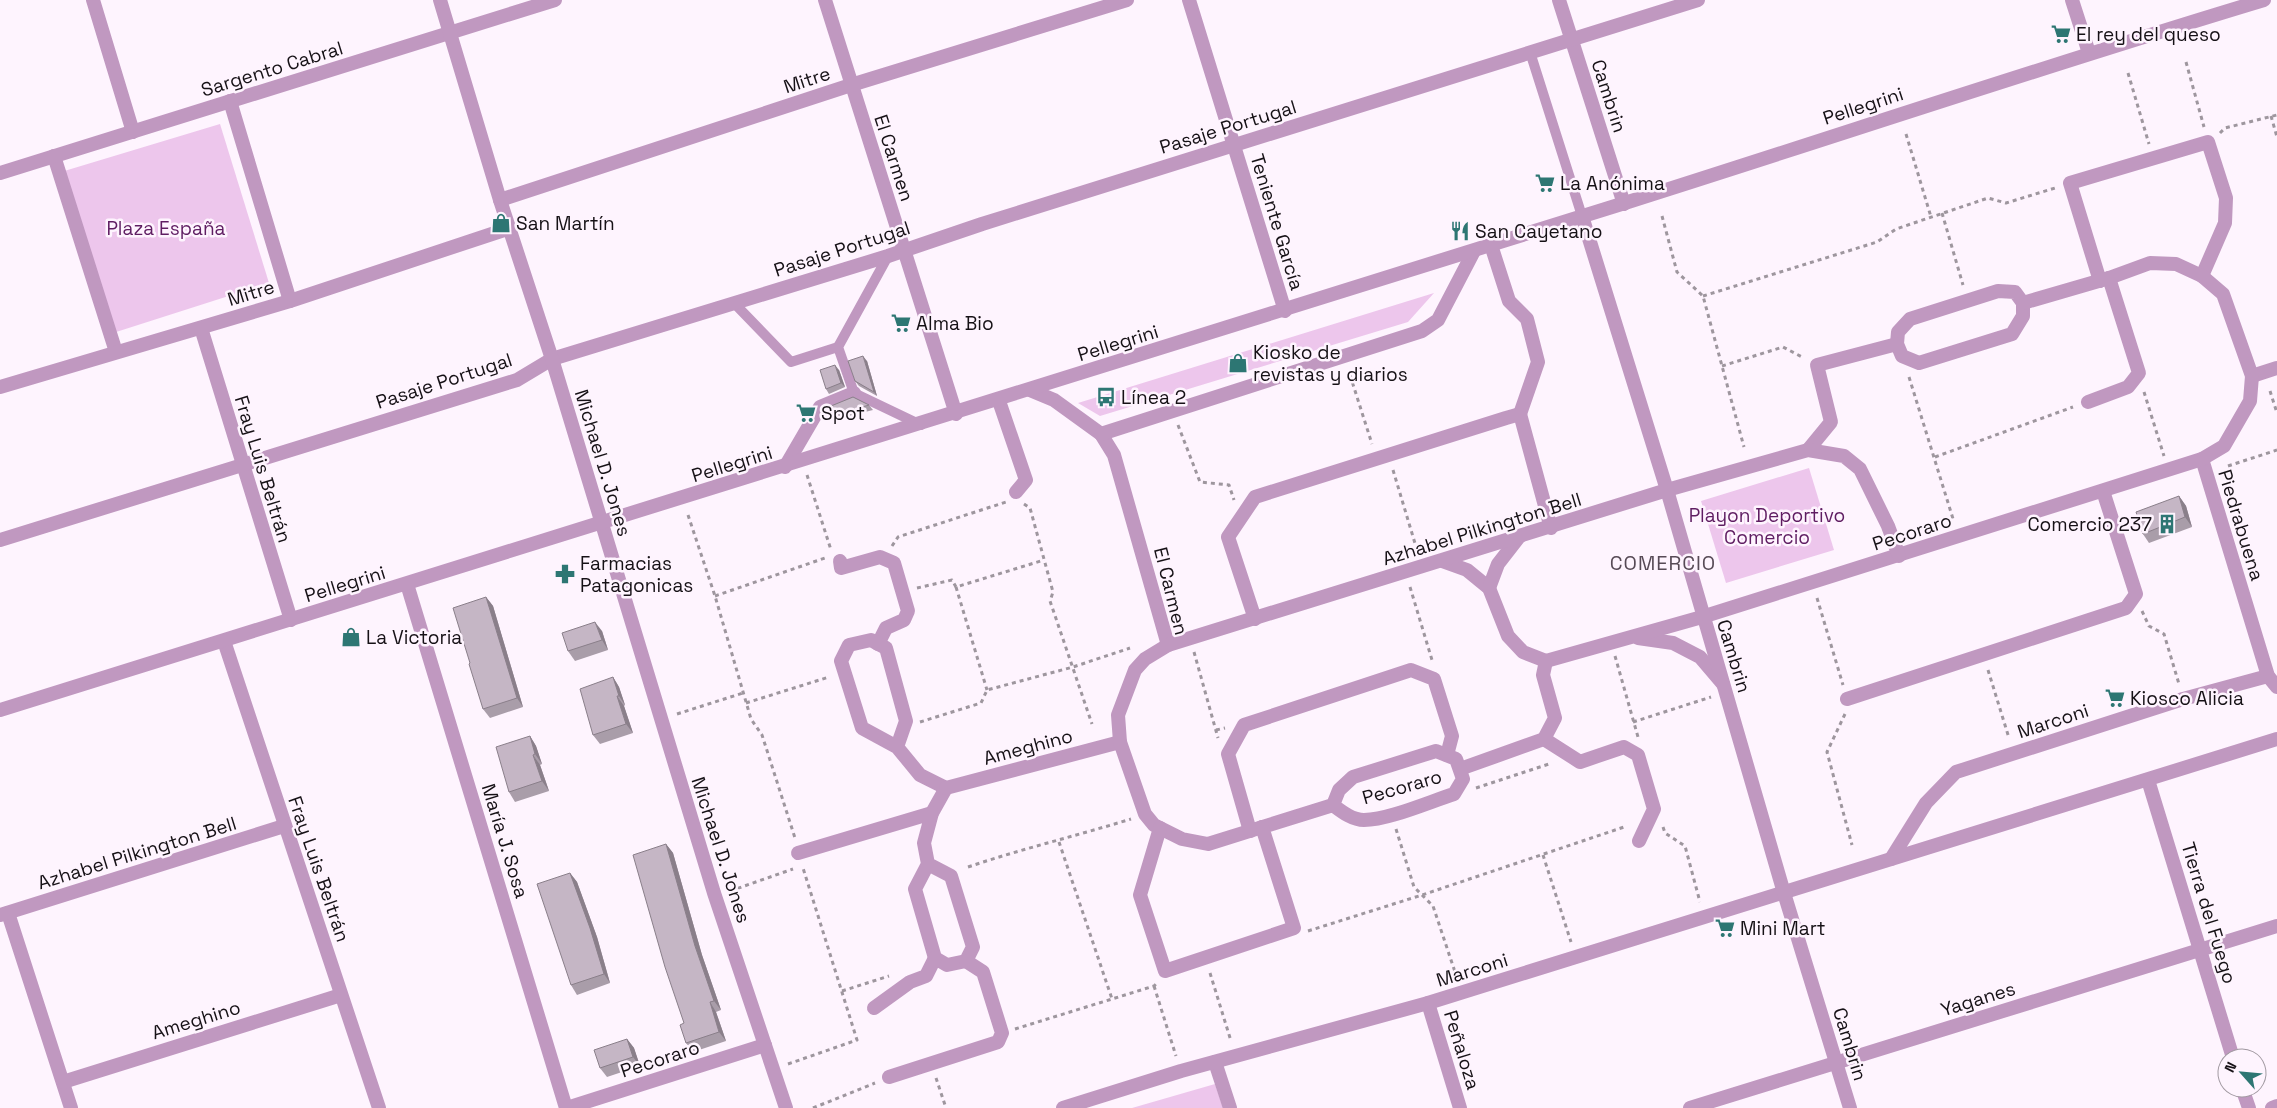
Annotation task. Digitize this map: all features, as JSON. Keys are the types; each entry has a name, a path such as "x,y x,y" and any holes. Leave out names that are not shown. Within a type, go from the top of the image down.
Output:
{"street":[{"path":"93,0 133,132"},
{"name":"Michael D. Jones","path":"440,0 500,200 552,358 714,894 786,1108"},
{"name":"Sargento Cabral","path":"0,174 555,0"},
{"name":"El Carmen","path":"825,0 956,414"},
{"name":"Mitre","path":"500,200 851,85 1127,0"},
{"name":"Teniente García","path":"1188,0 1285,311"},
{"name":"Cambrin","path":"1558,0 1624,204"},
{"name":"Pasaje Portugal","path":"0,540 518,380 552,358 888,256 1234,145 1698,0"},
{"path":"2072,0 2089,53"},
{"name":"Pellegrini","path":"0,710 1000,401 1624,204 2089,53 2264,0"},
{"path":"230,101 290,301"},
{"path":"2088,402 2128,387 2138,373 2070,183 2208,142 2226,198 2225,223 2202,276"},
{"path":"54,156 116,352"},
{"name":"Cambrin","path":"1582,216 1667,490 1702,617 1850,1108"},
{"name":"Mitre","path":"0,387 290,301 510,228"},
{"path":"1491,245 1509,301 1526,320 1538,362 1520,414 1550,528"},
{"path":"1101,434 1422,331 1438,320 1474,251"},
{"name":"Piedrabuena","path":"2105,280 2150,263 2176,264 2202,276 2222,294 2252,376 2250,401 2224,446 2202,460 2272,682"},
{"path":"2023,303 2105,280"},
{"path":"1808,450 1831,422 1817,365 1900,350 1919,363 2012,334 2023,316 2023,303 2014,292 1998,291 1910,319 1898,332 1900,350"},
{"name":"Fray Luis Beltrán","path":"201,328 291,620"},
{"path":"2252,376 2277,368"},
{"name":"El Carmen","path":"1030,390 1054,400 1101,434 1114,455 1168,645 1145,659 1135,670 1118,715 1120,742 1146,814 1154,825 1182,839 1208,844 1256,829"},
{"path":"785,467 820,407 854,393"},
{"path":"1000,401 1026,480 1016,496"},
{"path":"1254,619 1228,537 1255,497 1520,414"},
{"name":"Azhabel Pilkington Bell","path":"1168,645 1550,528 1667,490 1808,450 1844,456 1860,469 1888,526 1899,556"},
{"name":"Pecoraro","path":"1546,661 1702,617 2202,460"},
{"path":"1847,699 2126,608 2136,594 2103,491"},
{"path":"1489,588 1498,564 1519,537"},
{"path":"840,561 842,568 880,557 894,563 908,610 904,620 886,628 878,644"},
{"path":"1442,561 1467,570 1489,588 1508,636 1523,652 1546,661 1543,675 1555,718 1544,740 1461,774"},
{"name":"María J. Sosa","path":"407,584 566,1108"},
{"path":"1632,637 1673,642 1700,657 1725,689"},
{"path":"896,747 906,721 886,648 871,640 849,645 841,661 862,728 896,747 920,774 946,788 932,813 924,843 928,864 915,889 935,958 948,966 966,961 973,947 951,876 928,864"},
{"name":"Fray Luis Beltrán","path":"224,641 379,1108"},
{"path":"1160,828 1140,895 1165,971 1294,928 1228,754 1244,725 1411,670 1434,679 1452,736 1447,755"},
{"name":"Marconi","path":"1891,859 1926,803 1956,772 2183,699 2272,682"},
{"name":"Marconi","path":"1063,1108 1215,1062 1461,993 2277,739"},
{"path":"1544,740 1580,762 1624,747 1638,755 1654,809 1639,841"},
{"name":"Ameghino","path":"946,788 1120,742"},
{"name":"Pecoraro","path":"1436,751 1456,758 1461,774 1454,794 1392,814 1363,820 1345,814 1333,805 1339,790 1353,777 1436,751"},
{"name":"Tierra del Fuego","path":"2148,780 2230,1048"},
{"path":"1256,829 1333,805"},
{"path":"798,853 932,813"},
{"name":"Azhabel Pilkington Bell","path":"4,914 284,826"},
{"path":"4,914 71,1108"},
{"name":"Yaganes","path":"1690,1108 2277,926"},
{"path":"874,1008 910,982 926,976 935,958"},
{"path":"889,1077 998,1042 1002,1033 983,972 966,961"},
{"name":"Ameghino","path":"63,1082 341,995"},
{"name":"Peñaloza","path":"1428,1003 1460,1108"},
{"name":"Pecoraro","path":"566,1108 765,1045"},
{"path":"1215,1062 1230,1108"},
{"path":"2272,1108 2277,1106"}],"lane":[{"path":"1530,52 1582,216"},
{"path":"734,303 791,362 838,347 888,256"},
{"path":"838,347 854,393 922,425"}],"path":[{"path":"2186,62 2208,142 2225,128 2277,115"},
{"path":"2128,72 2153,159"},
{"path":"2271,116 2277,137"},
{"path":"1906,134 1931,217"},
{"path":"1703,296 1877,242 1896,229 1988,198 2006,203 2070,183"},
{"path":"1942,213 1968,301"},
{"path":"1662,216 1677,272 1703,296 1744,447"},
{"path":"1722,366 1783,347 1817,365"},
{"path":"1900,350 1959,537"},
{"path":"2138,373 2168,471"},
{"path":"1350,375 1374,449 1385,446 1422,567"},
{"path":"2270,392 2277,413"},
{"path":"1935,457 2088,402"},
{"path":"1174,412 1200,482 1229,485 1237,506"},
{"path":"2228,466 2277,450"},
{"path":"715,596 832,556 802,462"},
{"path":"883,549 892,546 898,537 1016,496 1030,508 1053,592 1050,601 1092,724"},
{"path":"683,498 715,596 751,719 762,735 798,853"},
{"path":"892,546 895,555"},
{"path":"956,587 1044,560"},
{"path":"1406,572 1434,667"},
{"path":"906,721 925,722 981,703 987,690 956,587 952,580 916,589"},
{"path":"1813,582 1849,706 1827,752 1852,845"},
{"path":"2136,594 2148,626 2164,634 2183,699"},
{"path":"987,690 1073,667 1130,648"},
{"path":"1984,655 2014,753"},
{"path":"746,703 845,673"},
{"path":"1633,722 1725,689"},
{"path":"661,719 743,693"},
{"path":"1461,774 1477,789 1556,762"},
{"path":"968,867 1020,850 1059,842 1146,814"},
{"path":"1392,814 1414,887 1433,906 1461,993"},
{"path":"1305,932 1422,896 1649,819"},
{"path":"1059,842 1112,999"},
{"path":"1544,855 1576,958"},
{"path":"714,894 734,890 803,866 857,1040 773,1069"},
{"path":"1210,972 1236,1056"},
{"path":"842,991 895,974"},
{"path":"1011,1030 1154,986 1158,982"},
{"path":"933,1070 946,1108"},
{"path":"814,1108 889,1077"}],"green space":[{"name":"Plaza España","path":"220,124 269,283 113,333 61,172"},
{"path":"1434,293 1408,322 1100,416 1078,403"},
{"name":"Playon Deportivo Comercio","path":"1809,468 1834,550 1726,583 1701,501"},
{"path":"1215,1084 1223,1108 1132,1108"}],"building":[{"path":"863,356 874,392 855,381 848,361"},
{"path":"835,365 841,383 826,389 820,370"},
{"path":"853,397 869,405 834,415 831,406"},
{"path":"2179,496 2185,517 2143,534 2136,512"},
{"path":"486,597 517,698 483,709 453,608"},
{"path":"595,622 602,640 568,651 562,633"},
{"path":"613,677 626,724 593,735 580,689"},
{"path":"530,736 535,754 533,755 542,781 509,792 496,747"},
{"path":"666,844 695,946 714,1001 710,1002 719,1032 686,1043 680,1025 684,1023 665,967 633,855"},
{"path":"570,873 604,974 571,985 537,884"},
{"path":"627,1039 633,1057 600,1068 594,1050"}],"place":[{"name":"El rey del queso","path":"2061,34"},
{"name":"La Anónima","path":"1545,183"},
{"name":"San Martín","path":"501,223"},
{"name":"San Cayetano","path":"1460,231"},
{"name":"Alma Bio","path":"901,323"},
{"name":"Kiosko de revistas y diarios","path":"1238,363"},
{"name":"Línea 2","path":"1106,397"},
{"name":"Spot","path":"806,413"},
{"name":"Comercio 237","path":"2167,524"},
{"name":"Farmacias Patagonicas","path":"565,574"},
{"name":"La Victoria","path":"351,637"},
{"name":"Kiosco Alicia","path":"2115,698"},
{"name":"Mini Mart","path":"1725,928"}],"district":[{"name":"COMERCIO","path":"1663,563"}]}
